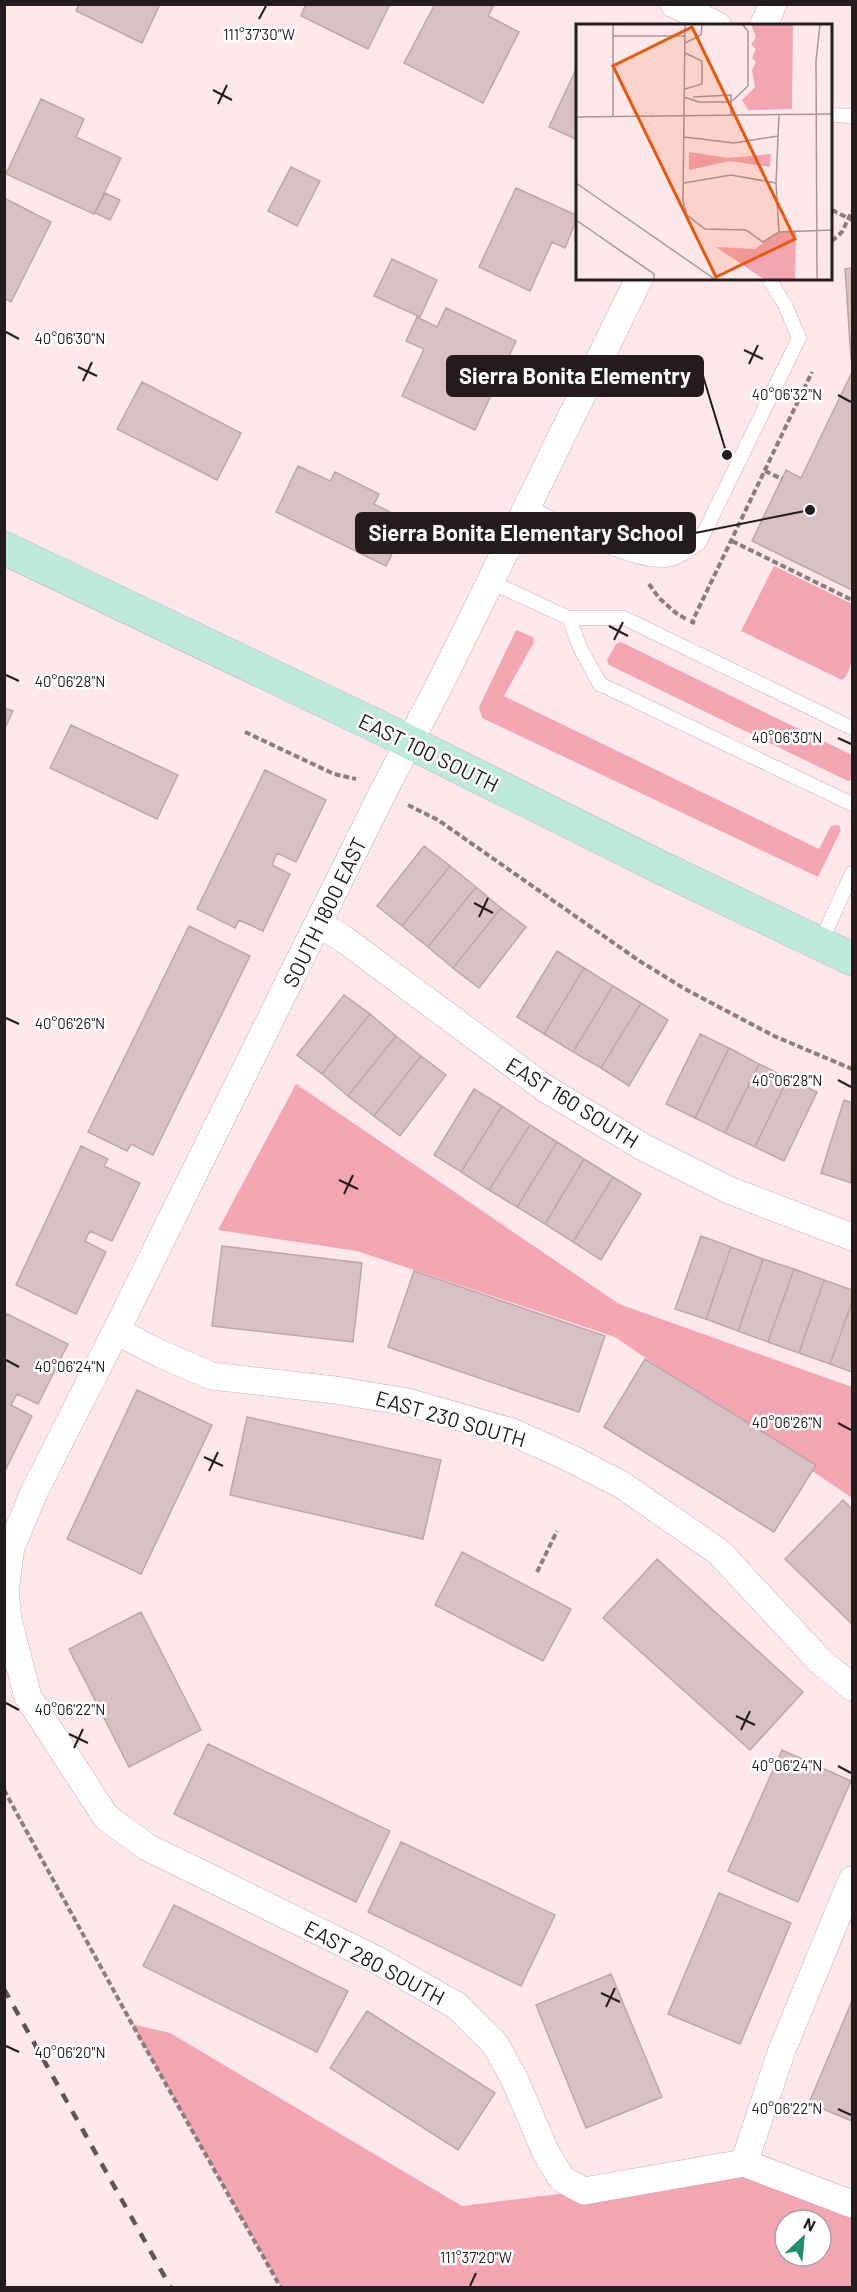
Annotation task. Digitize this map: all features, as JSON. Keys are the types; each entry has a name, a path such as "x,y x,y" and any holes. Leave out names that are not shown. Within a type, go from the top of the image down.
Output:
{"street":[{"path":"674,4 714,24"},
{"path":"764,24 773,4"},
{"name":"SOUTH 1800 EAST","path":"11,1547 35,1490 528,506 639,280"},
{"name":"EAST 100 SOUTH","path":"4,548 410,742 664,869 852,959"},
{"name":"EAST 160 SOUTH","path":"318,923 345,940 546,1089 614,1129 731,1191 852,1236"},
{"name":"EAST 230 SOUTH","path":"116,1331 160,1354 213,1376 407,1401 512,1432 568,1457 622,1485 719,1552 820,1661 852,1687"},
{"name":"EAST 280 SOUTH","path":"11,1547 5,1591 8,1620 28,1697 106,1817 147,1847 377,1960 457,2006 495,2044 514,2078 547,2155 562,2179 584,2191 744,2163"},
{"path":"852,1880 782,2050 744,2163 852,2204"}],"lane":[{"path":"833,115 852,116"},
{"path":"528,506 611,547 648,559 671,559 699,543 799,338 785,305 770,280"},
{"path":"489,581 569,618 624,618 852,728"},
{"path":"569,618 579,648 600,684 852,804"},
{"path":"820,944 852,873"}],"path":[{"path":"833,211 851,219"},
{"path":"833,239 842,232 851,219 852,211"},
{"path":"703,627 692,622 813,370"},
{"path":"765,471 782,479"},
{"path":"732,541 852,600"},
{"path":"245,732 334,774 358,780"},
{"path":"405,803 438,820 638,960 685,989 774,1036 852,1069"},
{"path":"537,1572 557,1531"},
{"path":"4,1790 132,2024 281,2288"}],"shaded area":[{"path":"774,566 852,604 852,656 847,675 842,680 741,631"},
{"path":"516,630 533,637 534,642 504,696 819,849 831,826 839,825 841,830 818,877 482,718 479,707"},
{"path":"621,642 852,755 852,780 848,781 609,665 607,660 616,644"},
{"path":"296,1084 619,1304 852,1387 852,1498 615,1337 357,1251 218,1230"},
{"path":"132,2024 170,2033 462,2206 584,2191 744,2163 852,2204 852,2287 281,2287"}],"building":[{"path":"79,4 160,4 142,43 76,11"},
{"path":"306,4 390,4 368,49 301,16"},
{"path":"435,4 488,4 493,7 488,16 519,32 483,103 404,63"},
{"path":"576,69 576,139 549,127"},
{"path":"41,99 84,119 76,137 121,158 94,214 6,174"},
{"path":"291,167 320,181 297,226 268,211"},
{"path":"516,188 576,215 576,221 565,248 552,242 530,291 479,267"},
{"path":"105,193 120,200 110,220 95,213"},
{"path":"4,198 51,222 11,302 4,298"},
{"path":"392,259 437,280 420,317 374,296"},
{"path":"852,268 852,360 845,269"},
{"path":"446,308 516,341 475,430 402,396 424,349 406,341 417,317 437,327"},
{"path":"852,372 852,590 752,541 786,470 801,478"},
{"path":"142,382 241,433 217,480 117,429"},
{"path":"298,466 330,481 335,472 379,494 374,504 408,521 386,566 276,512"},
{"path":"4,708 13,711 4,730"},
{"path":"71,725 178,775 157,819 50,768"},
{"path":"265,770 326,800 296,862 277,853 272,865 290,874 263,931 239,920 235,928 197,909"},
{"path":"424,846 450,866 402,926 377,906"},
{"path":"450,866 476,887 428,947 402,926"},
{"path":"476,887 501,908 453,968 428,947"},
{"path":"501,908 526,927 479,988 453,968"},
{"path":"189,926 250,956 153,1155 131,1144 127,1151 88,1132"},
{"path":"557,951 584,968 544,1034 517,1017"},
{"path":"584,968 613,986 573,1052 544,1034"},
{"path":"613,986 641,1003 601,1068 573,1052"},
{"path":"344,995 370,1014 322,1074 297,1055"},
{"path":"641,1003 668,1020 629,1086 601,1068"},
{"path":"370,1014 396,1036 348,1096 322,1074"},
{"path":"700,1034 729,1048 695,1118 666,1104"},
{"path":"396,1036 421,1056 374,1116 348,1096"},
{"path":"729,1048 759,1064 725,1133 695,1118"},
{"path":"421,1056 446,1075 400,1136 374,1116"},
{"path":"759,1064 788,1078 755,1147 725,1133"},
{"path":"788,1078 817,1092 784,1161 755,1147"},
{"path":"474,1089 502,1106 461,1172 434,1155"},
{"path":"844,1100 852,1103 851,1183 821,1173"},
{"path":"502,1106 530,1125 489,1190 461,1172"},
{"path":"530,1125 557,1142 517,1207 489,1190"},
{"path":"557,1142 584,1159 545,1224 517,1207"},
{"path":"81,1146 108,1159 104,1166 140,1183 112,1241 90,1231 85,1241 106,1252 76,1314 16,1285"},
{"path":"584,1159 613,1177 573,1242 545,1224"},
{"path":"613,1177 641,1194 601,1260 573,1242"},
{"path":"701,1236 731,1247 706,1319 675,1309"},
{"path":"222,1246 362,1263 353,1342 212,1326"},
{"path":"731,1247 763,1259 738,1331 706,1319"},
{"path":"763,1259 794,1269 768,1342 738,1331"},
{"path":"794,1269 824,1280 799,1353 768,1342"},
{"path":"414,1271 605,1336 579,1412 388,1347"},
{"path":"824,1280 852,1290 852,1302 830,1364 799,1353"},
{"path":"852,1302 852,1372 830,1364"},
{"path":"7,1314 68,1344 38,1404 17,1394 11,1405 32,1416 4,1473 4,1318"},
{"path":"645,1359 816,1465 774,1532 604,1427"},
{"path":"137,1390 212,1425 141,1574 67,1539"},
{"path":"247,1417 441,1460 423,1539 230,1495"},
{"path":"843,1500 852,1509 852,1624 785,1559"},
{"path":"462,1552 571,1609 543,1661 435,1605"},
{"path":"657,1559 803,1692 750,1750 603,1618"},
{"path":"141,1612 201,1730 129,1767 69,1649"},
{"path":"208,1744 390,1831 356,1902 174,1814"},
{"path":"782,1750 851,1781 798,1902 728,1871"},
{"path":"401,1842 555,1915 521,1986 368,1912"},
{"path":"719,1893 791,1923 740,2044 668,2014"},
{"path":"174,1905 348,1991 317,2052 143,1966"},
{"path":"611,1974 662,2097 586,2128 536,2005"},
{"path":"852,2001 852,2121 809,2103"},
{"path":"367,2011 495,2093 458,2150 330,2068"}],"railway":[{"path":"4,1989 171,2288"}],"place":[{"name":"Sierra Bonita Elementry","path":"727,455"},
{"name":"Sierra Bonita Elementary School","path":"810,510"}]}
